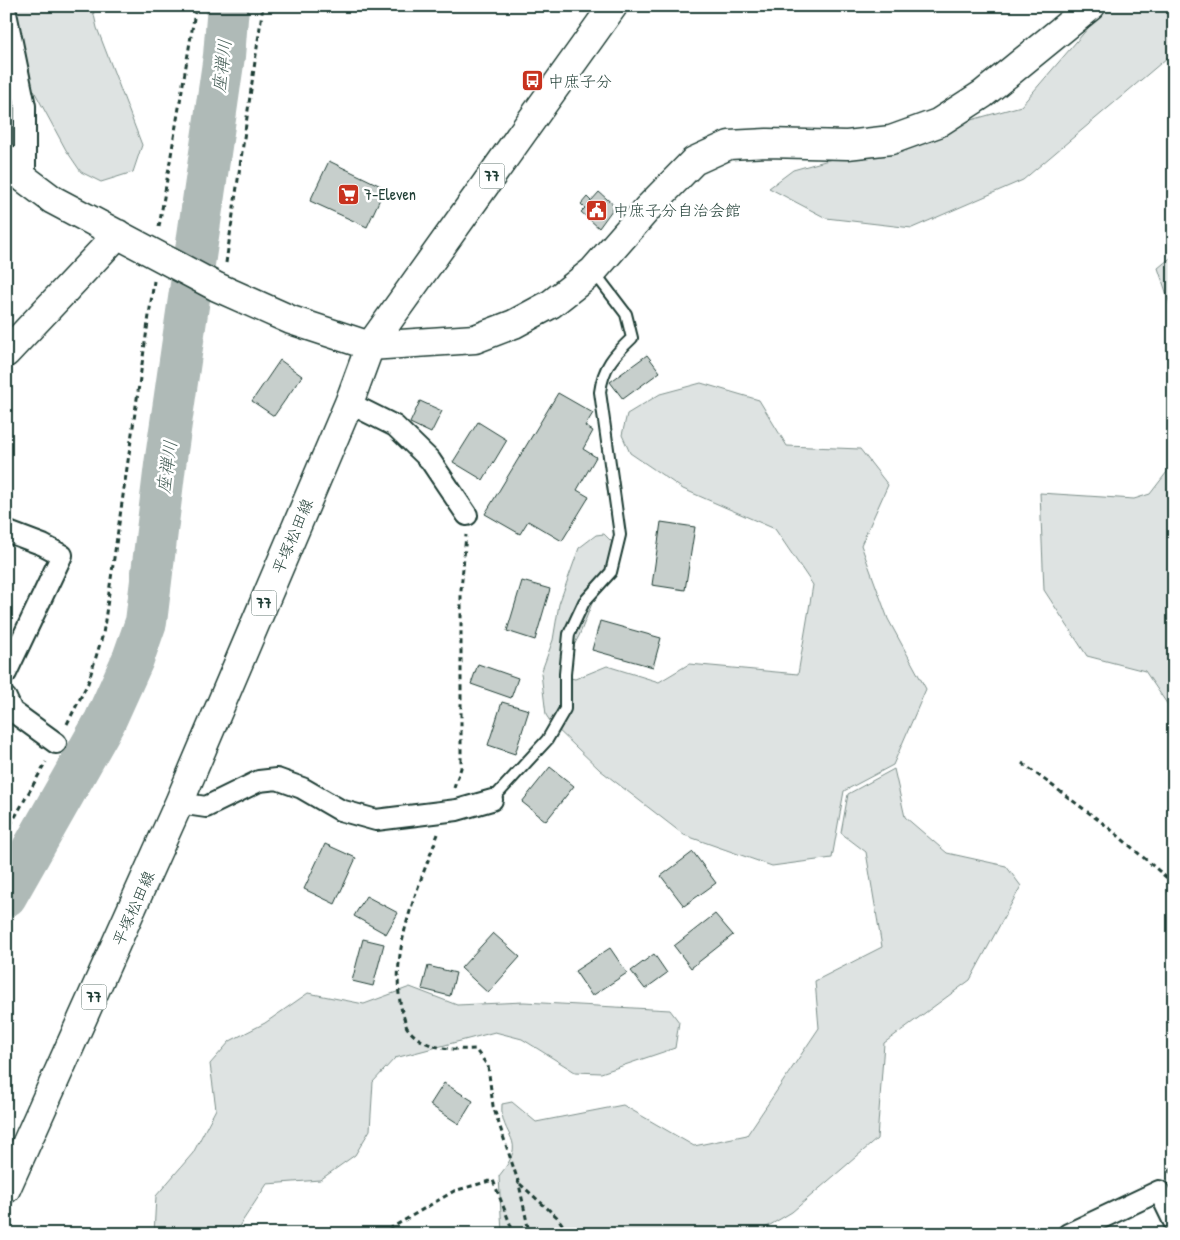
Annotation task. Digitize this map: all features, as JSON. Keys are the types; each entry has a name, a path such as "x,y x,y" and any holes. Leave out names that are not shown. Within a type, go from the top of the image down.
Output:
{"street":[{"name":"平塚松田線","path":"6,1189 179,803 349,403 370,346 613,6"},
{"path":"6,159 25,179 53,200 221,288 291,320 370,346 475,339 514,324 551,304 593,271 648,208 694,161 729,145 768,143 847,145 891,140 938,123 982,94 1091,6"},
{"path":"6,13 25,106 25,179"},
{"path":"6,352 118,234"},
{"path":"349,403 395,426 430,460 467,515"},
{"path":"6,531 43,544 62,555 6,673"},
{"path":"6,698 12,710 56,744"},
{"path":"179,803 206,807 259,781 278,779 302,788 340,810 376,820 446,812 492,800"},
{"path":"1068,1234 1159,1191 1174,1222"}],"lane":[{"path":"492,800 547,740 565,709 565,674 569,634 584,602 611,572 620,535 600,392 602,376 610,359 632,338 626,314 593,271"}],"path":[{"path":"6,833 88,683 103,634 161,257 158,230 196,6"},
{"path":"221,288 263,6"},
{"path":"467,515 462,590 461,768 417,893 402,944 398,996 408,1029 429,1045 454,1050 475,1050 488,1066 493,1106 519,1184 528,1223 529,1232 526,1234"},
{"path":"1022,764 1108,827 1174,884"},
{"path":"381,1234 454,1191 493,1180 514,1234"},
{"path":"519,1184 557,1217 569,1234"}],"shaded area":[{"path":"6,6 92,6 97,28 142,145 133,172 101,182 81,172 66,150 33,89 6,69"},
{"path":"1107,6 1174,6 1174,52 1023,180 912,228 826,218 769,188 793,170 1021,106"},
{"path":"1174,255 1174,316 1158,268"},
{"path":"1174,380 1174,714 1145,671 1087,656 1044,590 1040,493 1134,499 1150,494 1170,468"},
{"path":"701,383 759,400 787,446 860,449 888,485 861,545 888,619 926,689 893,765 844,791 832,858 772,866 684,835 600,770 552,724 546,715 541,673 553,640 559,604 579,548 596,535 604,534 612,542 609,561 579,636 562,667 566,677 575,679 607,666 659,682 689,664 798,674 813,585 775,529 683,489 630,453 622,435 627,414 660,394"},
{"path":"894,769 905,817 947,853 1006,866 1021,886 970,980 884,1043 877,1139 792,1212 755,1234 502,1234 499,1176 513,1153 513,1145 502,1116 502,1104 512,1102 536,1122 623,1105 694,1146 747,1135 819,1028 815,981 882,947 866,852 841,833 848,794"},
{"path":"410,987 457,1005 524,1002 670,1010 679,1022 675,1048 601,1073 575,1072 522,1039 495,1032 395,1058 373,1082 370,1130 355,1155 320,1180 267,1184 234,1234 154,1234 156,1196 193,1153 216,1109 210,1064 230,1041 265,1023 308,993 364,1004"}],"building":[{"name":"7-Eleven","path":"329,161 385,188 367,227 310,201"},
{"name":"中庶子分自治会館","path":"599,192 615,206 599,228 581,212 585,208 581,204 587,197 591,201"},
{"path":"647,355 660,372 623,399 610,382"},
{"path":"280,360 302,376 274,416 252,401"},
{"path":"558,393 593,413 585,426 593,431 583,449 596,457 577,490 589,497 562,541 528,521 520,534 485,514"},
{"path":"420,401 442,411 431,433 410,423"},
{"path":"478,422 507,440 483,480 453,462"},
{"path":"661,522 695,527 685,590 652,585"},
{"path":"522,581 550,589 535,640 507,631"},
{"path":"600,621 661,638 653,667 592,650"},
{"path":"478,664 518,678 511,698 471,684"},
{"path":"502,702 529,710 515,754 488,745"},
{"path":"550,767 574,786 546,821 522,802"},
{"path":"325,844 356,858 335,904 304,889"},
{"path":"693,852 716,883 684,906 661,876"},
{"path":"366,896 398,913 386,934 354,916"},
{"path":"715,914 733,935 691,968 674,946"},
{"path":"493,933 520,957 488,993 461,968"},
{"path":"363,939 384,944 373,986 352,981"},
{"path":"610,948 627,973 592,996 575,971"},
{"path":"654,954 667,973 645,989 631,971"},
{"path":"428,966 456,973 450,996 422,989"},
{"path":"444,1083 473,1101 459,1124 430,1105"}],"waterway":[{"name":"座禅川","path":"6,896 105,721 133,659 146,622 165,465 224,56 228,6"}],"place":[{"name":"中庶子分","path":"532,81"},
{"name":"7-Eleven","path":"348,194"},
{"name":"中庶子分自治会館","path":"597,210"}]}
